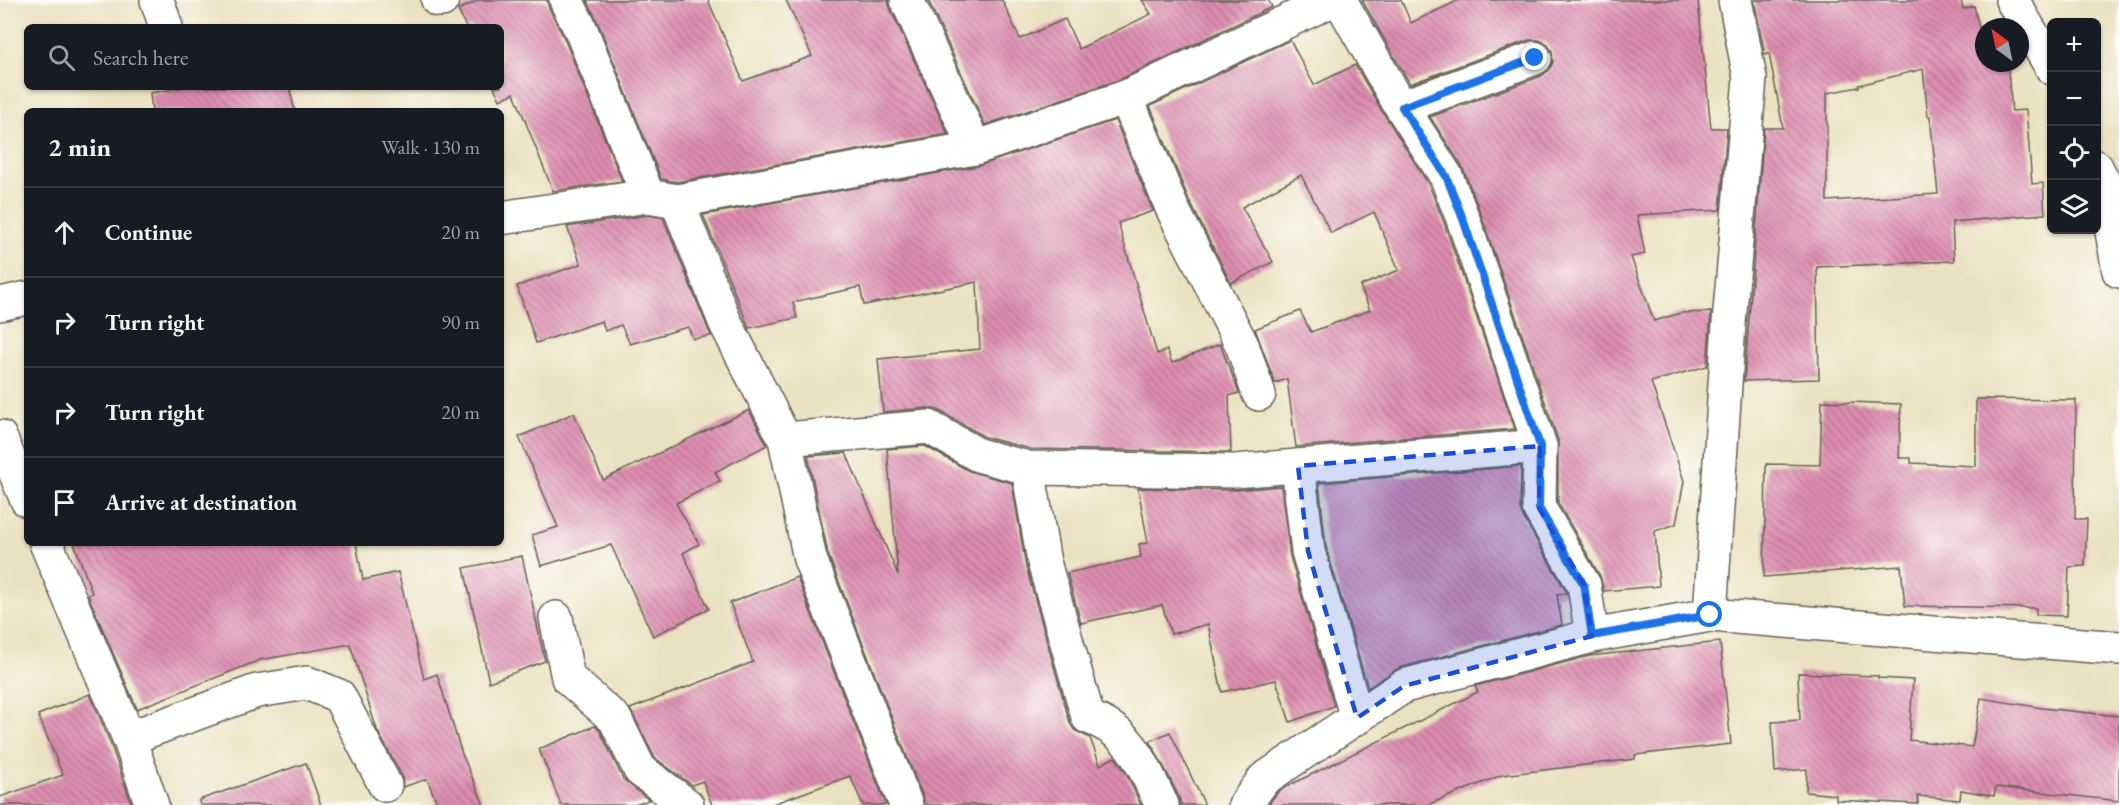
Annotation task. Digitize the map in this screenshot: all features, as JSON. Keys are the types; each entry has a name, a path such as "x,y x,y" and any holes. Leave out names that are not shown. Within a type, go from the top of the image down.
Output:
{"street":[{"path":"157,0 165,24"},
{"path":"566,0 662,199 785,439 810,559 906,805"},
{"path":"907,0 975,148"},
{"path":"504,218 662,199 975,148 1126,97 1332,0"},
{"path":"1340,0 1402,107 1446,176 1463,219 1540,446 1539,508 1584,585 1592,636"},
{"path":"1710,615 1729,322 1750,78 1735,0"},
{"path":"2012,0 2047,60"},
{"path":"1402,107 1535,58"},
{"path":"1126,97 1172,208 1242,345 1259,394"},
{"path":"2101,177 2119,271"},
{"path":"0,304 24,299"},
{"path":"785,439 929,427 978,455 1028,468 1235,471 1540,446"},
{"path":"0,437 24,493"},
{"path":"1298,466 1308,551 1357,718"},
{"path":"1028,468 1044,562 1088,717 1102,722 1121,734 1136,752 1161,805"},
{"path":"47,546 129,738 152,805"},
{"path":"1245,805 1264,779 1404,686 1592,636 1710,615 2119,648"},
{"path":"556,618 568,678 615,719 640,770 687,805"},
{"path":"129,738 257,691 308,683 339,696 385,785"}],"highlighted area":[{"path":"1540,446 1539,508 1584,585 1592,636 1404,686 1357,718 1308,551 1298,466"}],"building":[{"path":"479,0 547,0 622,181 553,191 514,93 500,100 495,90 504,90 504,24 465,24 458,10"},
{"path":"587,0 708,0 743,81 812,56 786,0 888,0 948,134 677,182 661,179"},
{"path":"928,0 1002,0 1020,39 1065,19 1079,49 1151,14 1142,0 1268,0 1272,7 1119,80 985,125"},
{"path":"1362,0 1401,0 1411,23 1459,0 1698,0 1711,128 1727,128 1720,210 1637,215 1645,254 1631,257 1654,321 1681,313 1711,312 1707,366 1651,382 1684,481 1676,524 1655,531 1659,586 1604,591 1600,576 1558,503 1558,440 1462,166 1430,117 1541,76 1549,70 1553,62 1552,51 1546,43 1529,40 1410,84"},
{"path":"1754,0 1961,0 1963,9 1974,6 1977,18 1975,72 2008,72 2012,111 2026,110 2032,184 2043,183 2045,214 1952,222 1954,261 1817,267 1819,379 1744,381 1764,128 1783,128 1769,53 1765,55","holes":["1923,69 1928,116 1930,116 1938,194 1827,201 1827,93 1859,87 1859,85"]},
{"path":"1290,40 1314,85 1355,65 1429,185 1515,429 1296,447 1287,379 1275,383 1255,329 1300,311 1311,332 1370,310 1360,286 1399,270 1374,212 1331,233 1301,175 1242,207 1273,262 1231,283 1189,200 1150,106"},
{"path":"168,90 290,90 294,108 152,108 150,93"},
{"path":"1115,120 1153,211 1118,223 1157,354 1167,350 1172,363 1220,344 1239,393 1229,396 1231,452 1031,449 985,437 938,410 927,408 883,412 878,359 980,349 977,282 864,305 860,287 793,302 797,318 749,328 703,215 978,166"},
{"path":"648,215 663,218 711,336 693,339 688,327 630,344 621,325 605,331 602,321 536,343 517,286 581,264 567,227"},
{"path":"1976,399 2076,400 2075,519 2087,519 2085,566 2069,567 2067,616 2036,615 2036,608 1905,606 1901,566 1764,577 1766,464 1820,465 1822,401 1901,404 1899,458 1911,458 1911,463 1976,466"},
{"path":"749,410 767,445 715,472 720,481 676,503 699,544 683,553 709,609 653,636 611,545 541,566 532,535 558,527 519,437 574,413 603,480"},
{"path":"925,446 969,471 1012,483 1026,567 1070,723 1074,730 1090,738 1100,765 1115,757 1126,773 1141,805 924,805 828,554 808,456 846,453 898,575 887,449"},
{"path":"1521,466 1520,508 1523,517 1566,591 1566,594 1557,595 1562,625 1399,668 1368,688 1326,547 1319,483"},
{"path":"1281,486 1290,556 1334,706 1290,722 1276,680 1222,692 1208,624 1171,634 1162,605 1081,623 1067,573 1141,557 1139,544 1148,543 1138,488 1233,490"},
{"path":"75,546 357,546 363,580 398,572 424,679 437,674 462,754 484,805 438,805 427,779 403,787 402,776 377,730 350,644 260,660 137,709 88,595 92,593"},
{"path":"522,556 545,661 489,682 464,568"},
{"path":"797,577 886,805 863,805 850,776 770,805 712,805 703,781 692,785 655,758 630,709 753,662 730,603"},
{"path":"1720,642 1731,744 1635,755 1635,759 1502,775 1427,805 1268,805 1282,789 1478,692 1475,686 1589,656"},
{"path":"1798,673 1878,676 1878,678 1913,680 1909,740 1972,747 1981,698 2042,708 2119,716 2119,801 1996,787 1994,796 1961,790 1960,800 1918,796 1918,804 1836,800 1836,795 1806,792 1807,769 1775,772 1772,722 1800,720"},
{"path":"90,694 132,805 0,805 0,797 63,775 38,715"},
{"path":"595,726 600,731 623,779 649,800 634,805 561,805 539,749"},
{"path":"1170,732 1205,805 1181,805 1150,741"},
{"path":"306,763 321,805 200,805 199,800"}],"route":[{"path":"1535,58 1402,107 1446,176 1463,219 1540,446 1539,508 1584,585 1592,636 1710,615"}]}
